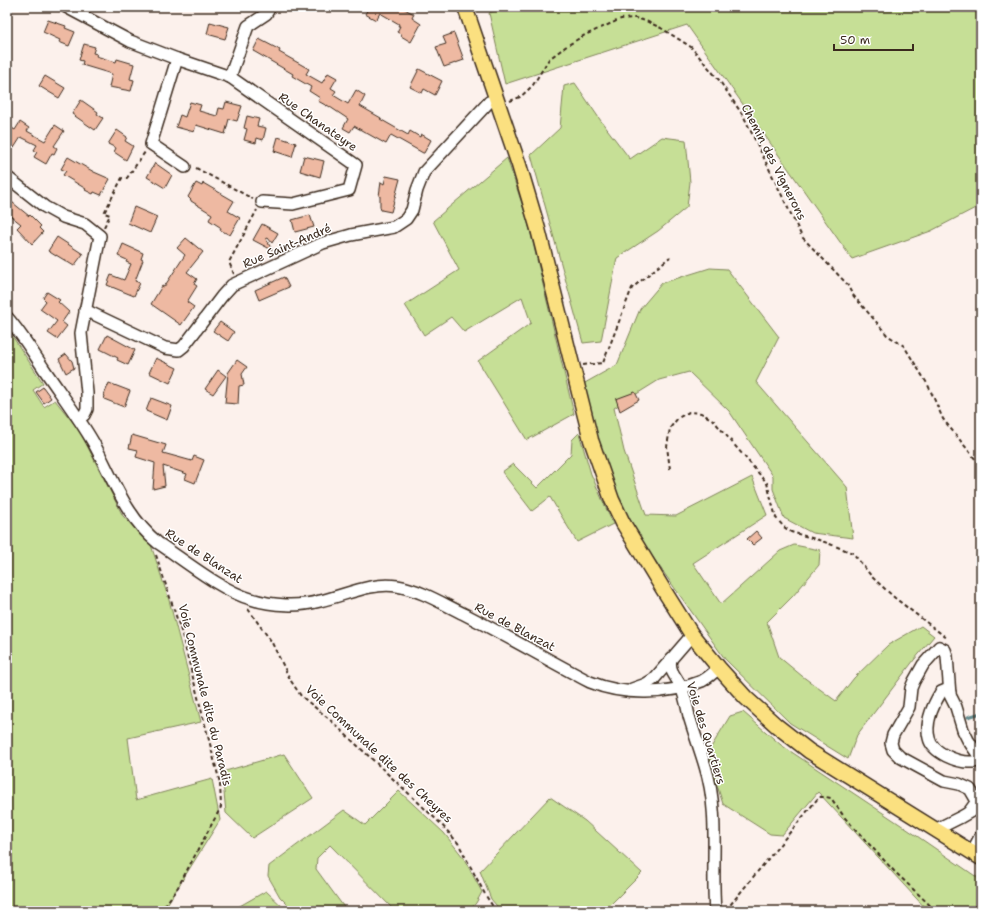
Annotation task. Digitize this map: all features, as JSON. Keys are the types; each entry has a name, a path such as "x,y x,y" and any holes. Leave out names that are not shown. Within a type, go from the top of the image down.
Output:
{"main road":[{"path":"465,7 498,101 536,222 591,440 612,500 623,523 692,634 719,668 761,712 809,751 977,855"}],"street":[{"name":"Rue Chanateyre","path":"66,7 130,41 230,77 356,165 349,190 293,204 262,202"},
{"path":"230,77 248,26 266,14 270,7"},
{"path":"177,59 150,144 186,167"},
{"name":"Rue Saint-André","path":"85,310 165,348 179,350 184,346 226,290 238,282 323,243 351,235 394,226 406,219 412,210 417,190 424,172 489,102 498,101"},
{"path":"7,178 45,207 63,217 85,224 100,236 81,333 87,404 84,415 79,419"},
{"name":"Rue de Blanzat","path":"7,317 79,419 129,512 142,528 158,543 220,584 235,592 257,601 293,605 315,603 376,586 406,588 449,606 590,682 624,691 640,693 681,688 703,680 719,668"},
{"path":"624,691 638,687 654,679 692,634"},
{"path":"950,693 946,690 941,692 936,699 931,711 928,728 929,740 934,747 954,760 972,762 981,760 963,730 950,693 948,661 945,650 939,647 922,665 914,681 911,688 909,707 893,735 891,743 893,750 900,757 944,781 959,784 970,789 977,801 969,812"},
{"name":"Voie des Quartiers","path":"671,659 671,671 681,688 706,767 711,792 714,825 713,876 715,911"},
{"path":"936,830 981,805"},
{"path":"977,855 981,835"}],"path":[{"name":"Chemin des Vignerons","path":"498,101 513,100 527,91 533,85 549,59 585,35 621,19 635,18 646,21 661,28 691,47 719,80 744,117 802,237 847,284 852,294 887,335 904,346 928,385 943,419 976,460 981,464"},
{"path":"100,236 110,215 104,213 122,178 127,178 150,144"},
{"path":"186,167 191,165 256,201 262,202 229,262 238,282"},
{"path":"572,366 603,363 632,288 670,257"},
{"path":"670,469 667,447 670,428 678,418 689,412 701,413 713,420 767,483 776,518 784,527 791,532 822,540 853,553 872,578 946,638 950,643"},
{"name":"Voie Communale dite du Paradis","path":"158,543 155,549 181,631 220,783 222,798 221,807 213,823 178,886 161,911"},
{"name":"Voie Communale dite des Cheyres","path":"235,592 271,641 291,681 301,696 334,723 441,824 458,843 486,896 496,911"},
{"path":"724,911 819,797 826,796 831,798 845,818 894,871 936,911"}],"green space":[{"path":"505,7 981,7 981,205 931,231 852,259 687,25 505,84 489,13"},
{"path":"575,83 601,121 630,159 662,137 686,140 690,182 687,207 658,231 617,258 601,341 583,343 531,155 560,128 564,86"},
{"path":"507,158 528,222 574,414 527,440 478,361 531,323 522,297 464,332 451,317 424,335 405,305 459,270 433,221"},
{"path":"710,268 727,269 779,337 756,382 847,487 853,538 812,533 784,518 773,489 773,476 729,411 689,372 659,380 614,408 624,451 646,515 676,516 752,477 767,515 693,563 721,604 780,551 794,545 820,550 819,565 793,596 767,622 779,657 836,701 854,678 888,645 921,626 934,636 857,735 848,759 790,723 725,659 642,542 618,501 594,430 583,384 617,365 640,309 662,283"},
{"path":"7,328 43,383 33,390 44,407 55,400 79,430 123,516 151,545 169,600 201,722 128,738 136,800 212,779 220,820 163,911 7,911"},
{"path":"579,433 591,474 613,524 577,542 550,497 532,511 502,472 513,464 537,488 571,454 572,440"},
{"path":"743,712 781,745 981,880 981,911 928,911 818,792 782,835 770,834 723,804 707,754 730,716"},
{"path":"284,754 313,798 252,838 226,813 222,772"},
{"path":"399,791 444,833 463,857 482,892 476,903 469,911 395,911 330,845 317,858 316,869 346,910 294,911 280,897 268,876 269,866 344,810 365,825"},
{"path":"550,797 585,821 642,873 604,911 501,911 491,899 480,871"},
{"path":"266,891 287,911 231,911"}],"building":[{"path":"369,7 401,7 414,14 412,18 421,24 411,42 397,32 400,26 398,26 399,24 380,13 376,20 365,14"},
{"path":"48,20 66,26 65,28 75,32 69,46 59,42 60,40 43,32"},
{"path":"210,22 229,27 225,39 207,34"},
{"path":"454,33 464,60 444,67 436,47 446,44 443,37"},
{"path":"259,39 280,50 279,52 309,69 306,74 322,83 328,73 337,78 331,88 336,91 333,95 348,104 356,90 365,96 360,106 408,135 410,131 420,137 421,134 431,140 424,153 391,135 386,144 354,126 350,132 343,128 348,119 327,105 318,101 320,98 309,91 311,87 292,76 293,74 253,51"},
{"path":"84,44 95,47 93,53 97,54 96,56 116,62 117,59 134,64 130,79 134,80 131,91 109,87 112,74 82,65 83,61 79,60"},
{"path":"419,69 442,81 435,95 424,89 422,93 410,87"},
{"path":"45,76 65,88 59,98 39,86"},
{"path":"81,100 98,112 97,114 103,118 95,130 72,114"},
{"path":"190,102 201,105 199,111 217,116 219,108 224,109 226,102 242,106 237,121 229,119 225,134 196,125 194,132 176,127 180,115 185,117"},
{"path":"247,116 259,119 257,126 266,128 263,140 257,138 256,143 244,140 247,129 244,128"},
{"path":"20,122 29,128 27,131 45,141 55,125 64,131 54,146 57,148 54,154 52,153 46,164 34,157 37,152 34,150 37,145 21,137 14,148 7,144 7,132 10,127 15,130"},
{"path":"117,130 127,137 125,141 133,146 126,160 114,152 116,148 108,144"},
{"path":"278,137 296,143 292,157 274,151"},
{"path":"304,156 324,161 320,177 300,171"},
{"path":"68,157 94,172 110,179 101,195 94,192 93,194 85,190 86,189 63,175 66,171 61,169"},
{"path":"155,163 172,175 165,188 147,177"},
{"path":"386,176 400,179 391,212 381,210 380,207 379,196 381,182 384,184"},
{"path":"196,183 202,186 203,183 234,201 228,211 240,218 230,235 220,230 220,227 209,220 212,214 191,201 188,197"},
{"path":"7,198 29,216 30,215 41,226 39,228 43,232 32,244 17,228 21,224 7,213"},
{"path":"134,207 157,217 150,233 128,223"},
{"path":"310,215 314,227 295,232 292,220"},
{"path":"262,224 278,233 272,243 268,238 266,239 272,250 253,240"},
{"path":"57,237 83,254 74,266 48,251"},
{"path":"186,238 203,252 187,272 197,279 194,284 197,286 187,302 194,307 181,325 151,304 162,286 164,287 185,255 177,248"},
{"path":"123,244 143,253 141,259 143,260 135,281 140,283 134,296 107,285 111,275 124,280 131,264 126,262 127,260 118,256"},
{"path":"284,277 289,287 259,300 255,290"},
{"path":"47,292 60,300 58,302 69,312 62,322 67,326 57,339 48,333 57,321 40,309 46,301 43,298"},
{"path":"220,322 234,332 228,341 213,331"},
{"path":"107,335 135,350 128,365 100,349"},
{"path":"66,354 72,361 74,368 66,373 59,359"},
{"path":"156,358 177,368 170,383 149,373"},
{"path":"237,360 247,367 242,374 244,385 239,386 238,404 225,403 228,373"},
{"path":"218,370 226,376 213,394 205,389"},
{"path":"109,383 130,391 124,407 104,399"},
{"path":"43,387 51,398 44,403 36,392"},
{"path":"635,392 639,400 620,411 616,399"},
{"path":"151,398 172,406 167,420 146,411"},
{"path":"132,435 166,445 163,453 192,461 194,456 204,460 195,483 185,479 187,474 163,466 165,486 153,489 155,463 136,457 138,450 129,448"},
{"path":"756,531 762,538 753,545 747,539"}],"waterway":[{"path":"968,717 981,713"}]}
